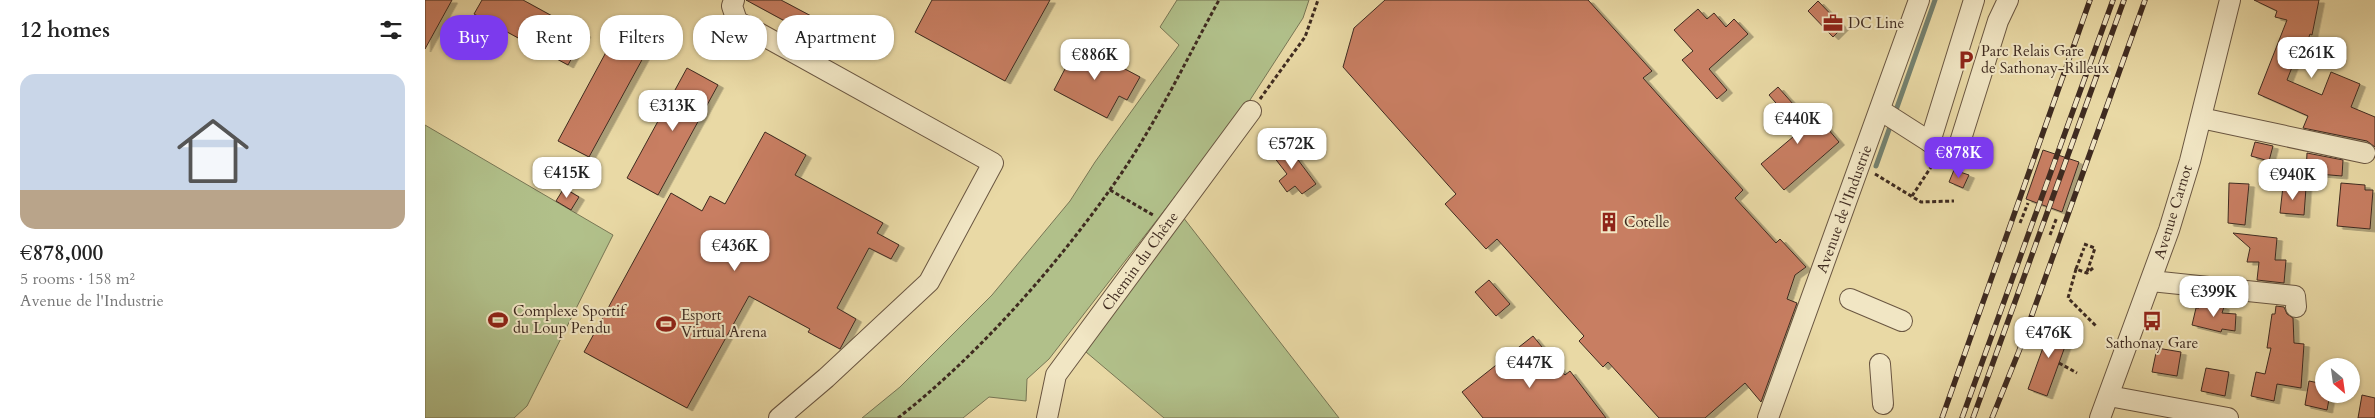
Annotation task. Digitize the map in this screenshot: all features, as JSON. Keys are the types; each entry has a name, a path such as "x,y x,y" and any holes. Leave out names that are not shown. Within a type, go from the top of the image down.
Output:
{"street":[{"path":"734,0 732,6 737,22 993,162 929,282 826,378 779,418"},
{"name":"Avenue de l'Industrie","path":"1768,418 1919,0"},
{"path":"1930,142 1974,0"},
{"path":"1880,110 1955,158 1998,21 2008,0"},
{"name":"Avenue Carnot","path":"2100,418 2169,230 2201,118 2230,0"},
{"name":"Chemin du Chêne","path":"1047,418 1056,374 1251,111"},
{"path":"2201,118 2365,153"},
{"path":"2151,281 2295,296 2296,307"},
{"path":"1850,299 1902,321"},
{"path":"1880,364 1883,404"},
{"path":"2109,396 2228,418"}],"path":[{"path":"898,418 966,356 1040,280 1110,190 1150,127 1219,0"},
{"path":"1251,111 1305,38 1318,0"},
{"path":"1873,173 1921,202 1954,201"},
{"path":"1110,190 1132,205 1168,223"},
{"path":"2020,223 2028,203"},
{"path":"2050,235 2057,217"},
{"path":"2087,273 2095,248 2084,246 2068,298 2096,326"},
{"path":"2087,273 2093,268"},
{"path":"2076,269 2087,273"},
{"path":"2059,363 2077,373"}],"green space":[{"path":"1177,0 1309,0 1303,18 1250,100 1049,359 1027,379 1026,401 989,397 963,418 862,418 900,387 992,295 1070,201 1095,162 1179,45 1160,27"},
{"name":"Complexe Sportif du Loup Pendu","path":"425,125 613,235 527,406 514,418 425,418"},
{"path":"1179,212 1339,418 1164,418 1086,352"}],"building":[{"path":"425,0 452,0 444,15 440,15 440,22 425,49"},
{"path":"482,0 523,0 550,15 518,15 518,38 508,32 508,15 474,14"},
{"path":"746,0 781,0 809,15 777,15 777,17"},
{"path":"932,0 1050,0 1005,81 915,32"},
{"name":"Cotelle","path":"1385,0 1588,0 1652,71 1643,78 1743,190 1735,198 1776,243 1780,239 1806,267 1795,275 1787,299 1797,303 1761,402 1745,383 1705,418 1659,418 1608,362 1603,367 1579,341 1584,336 1497,239 1486,249 1445,204 1456,194 1343,67 1354,28"},
{"path":"2254,0 2319,0 2312,35 2310,34 2303,54 2298,52 2287,80 2322,95 2331,72 2360,84 2351,107 2375,117 2375,147 2367,141 2303,128 2308,116 2258,94 2287,20 2275,17 2277,11"},
{"path":"1818,1 1843,27 1833,37 1808,11"},
{"path":"1698,9 1707,19 1714,13 1726,27 1734,19 1748,34 1709,69 1727,90 1717,99 1682,60 1693,51 1674,30"},
{"path":"1074,42 1140,77 1127,100 1119,96 1107,118 1054,90 1066,67 1062,65"},
{"path":"559,60 571,60 568,65"},
{"path":"602,60 642,60 589,157 558,141"},
{"path":"687,68 718,85 658,195 627,178"},
{"path":"1778,87 1809,122 1817,116 1839,142 1784,190 1761,164 1800,131 1769,95"},
{"path":"765,132 806,155 795,175 883,223 877,233 899,245 891,259 869,248 837,308 856,319 840,349 808,332 810,329 749,296 687,408 584,352 671,193 702,211 710,196 725,204"},
{"path":"1284,141 1316,184 1302,194 1295,186 1287,192 1279,181 1287,174 1270,152"},
{"path":"2255,142 2273,146 2269,161 2251,156"},
{"path":"2043,150 2079,162 2062,212 2026,199"},
{"path":"2307,153 2343,160 2342,176 2306,173"},
{"path":"1954,170 1969,175 1963,188 1949,182"},
{"path":"2229,183 2249,184 2245,225 2228,223"},
{"path":"2341,183 2365,185 2365,190 2373,190 2370,229 2337,226"},
{"path":"2283,186 2306,188 2304,215 2280,213"},
{"path":"564,188 579,197 571,210 556,201"},
{"path":"2233,233 2277,238 2275,260 2286,260 2284,283 2257,280 2259,262 2247,262 2250,248"},
{"path":"1489,280 1510,304 1496,316 1475,292"},
{"path":"2202,299 2224,307 2222,313 2236,314 2235,331 2222,329 2221,332 2192,325 2196,308 2199,308"},
{"path":"2276,306 2284,307 2287,314 2293,318 2294,343 2304,344 2301,388 2277,384 2274,401 2251,396 2256,372 2265,374 2271,348 2267,348 2272,314 2275,314"},
{"path":"2052,323 2071,330 2047,396 2028,389"},
{"path":"1533,336 1565,375 1570,371 1606,418 1483,418 1462,392"},
{"path":"2157,348 2181,352 2177,376 2152,372"},
{"path":"2206,368 2229,372 2225,396 2201,391"},
{"path":"2309,381 2315,382 2315,403 2328,403 2327,410 2305,405"},
{"path":"2362,395 2375,398 2375,418 2358,418"}],"waterway":[{"path":"1895,113 1935,0"},
{"path":"1876,166 1891,124"}],"railway":[{"path":"1942,418 2090,0"},
{"path":"1962,418 2113,0"},
{"path":"1973,418 2124,0"},
{"path":"1992,418 2019,351 2145,0"}],"place":[{"name":"DC Line","path":"1833,23"},
{"name":"Parc Relais Gare de Sathonay-Rilleux","path":"1966,60"},
{"name":"Cotelle","path":"1609,222"},
{"name":"Complexe Sportif du Loup Pendu","path":"498,320"},
{"name":"Sathonay Gare","path":"2152,321"},
{"name":"Esport Virtual Arena","path":"666,324"}]}
